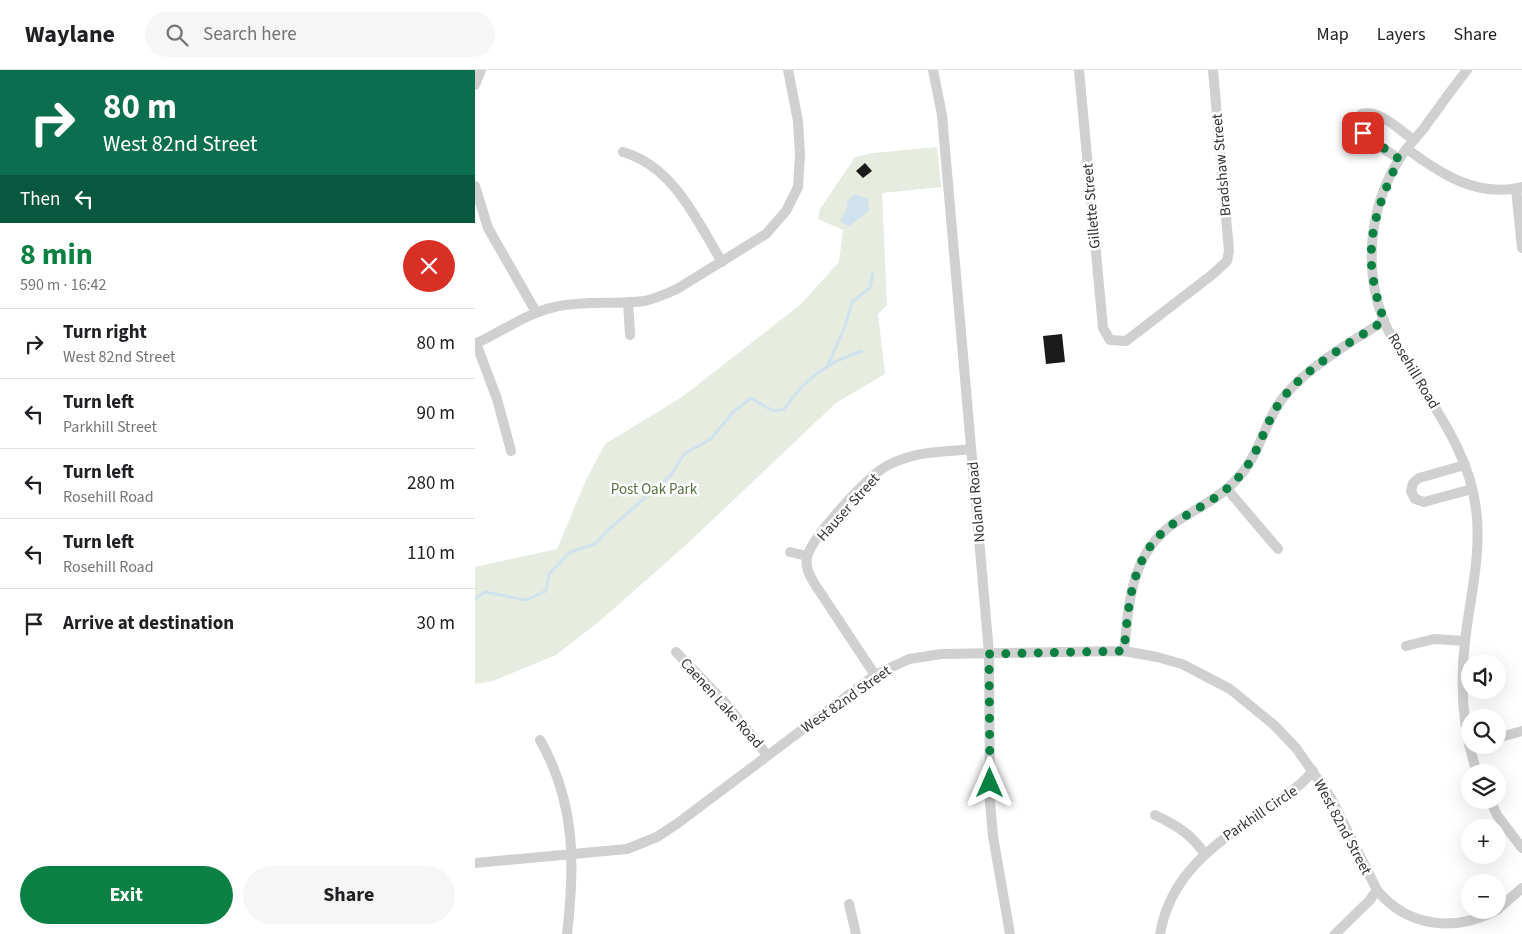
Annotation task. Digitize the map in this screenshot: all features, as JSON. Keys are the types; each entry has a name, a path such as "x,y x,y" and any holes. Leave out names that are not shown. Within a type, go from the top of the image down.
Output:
{"street":[{"path":"475,84 481,70"},
{"path":"511,450 497,399 476,344 536,312 573,304 628,302 665,295 766,234 786,211 798,186 800,154 799,121 788,70"},
{"name":"Noland Road","path":"933,70 942,115 989,654 990,802 993,836 1010,934"},
{"name":"Gillette Street","path":"1079,70 1101,315 1103,328 1110,340 1126,341 1227,261"},
{"name":"Bradshaw Street","path":"1213,70 1229,251 1227,261"},
{"name":"Rosehill Road","path":"1464,709 1465,641 1477,549 1478,525 1472,490 1465,465 1449,431 1395,342 1384,320 1375,292 1371,248 1375,220 1381,198 1399,159 1467,70"},
{"path":"1399,159 1363,133 1358,126 1358,119 1361,114 1369,112 1377,115 1414,140"},
{"path":"1407,149 1433,168 1457,181 1487,189 1519,188 1522,248"},
{"path":"623,152 653,165 662,173 692,212 722,262"},
{"path":"475,186 488,228 536,312"},
{"path":"628,302 630,335"},
{"path":"1124,651 1130,592 1134,575 1147,550 1171,525 1227,489 1251,462 1277,408 1292,388 1330,356 1372,330 1384,320"},
{"name":"Hauser Street","path":"875,675 814,583 807,569 807,556 821,531 873,476 887,466 904,458 921,454 971,449"},
{"path":"1465,465 1419,478 1413,483 1411,491 1415,499 1424,502 1472,490"},
{"path":"1227,489 1278,549"},
{"path":"790,552 807,556"},
{"path":"1406,646 1434,639 1465,641"},
{"name":"West 82nd Street","path":"475,863 627,849 657,837 686,818 875,675 909,659 941,654 1124,651 1181,664 1230,689 1274,725 1296,748 1331,798 1377,890 1383,898 1409,915 1460,929 1480,919"},
{"name":"Caenen Lake Road","path":"675,652 727,705 767,755"},
{"path":"1506,735 1522,731"},
{"path":"540,740 547,753 562,795 571,832 573,874 567,934"},
{"name":"Parkhill Circle","path":"1160,934 1169,905 1181,882 1204,853 1302,784 1313,771"},
{"path":"1494,809 1522,848"},
{"path":"1155,815 1186,832 1204,853"},
{"name":"West 82nd Street","path":"1506,902 1522,888"},
{"path":"1335,934 1369,901 1377,890"},
{"path":"849,904 856,934"}],"green space":[{"name":"Post Oak Park","path":"937,147 941,187 882,193 887,305 878,314 885,374 836,403 687,544 601,620 556,655 493,681 475,684 475,567 557,549 586,480 605,444 682,397 801,304 839,262 843,230 818,219 820,209 855,157 874,153"}],"water":[{"path":"855,194 868,199 869,211 849,226 840,222 848,205 847,201"}],"building":[{"path":"865,163 872,171 863,178 856,171"},
{"path":"1062,334 1065,362 1046,364 1043,336"}],"waterway":[{"path":"828,365 846,324 852,302 870,288 873,273"},
{"path":"475,599 485,592 526,600 546,591 549,574 570,552 595,544 607,531 671,475 684,454 711,439 733,412 751,398 773,411 784,409 800,389 827,366 862,351"}],"route":[{"path":"990,783 989,654 1124,651 1130,592 1134,575 1147,550 1171,525 1227,489 1236,480 1251,462 1273,414 1292,388 1330,356 1372,330 1384,320 1375,292 1371,248 1375,220 1381,198 1399,159 1363,133"}]}
